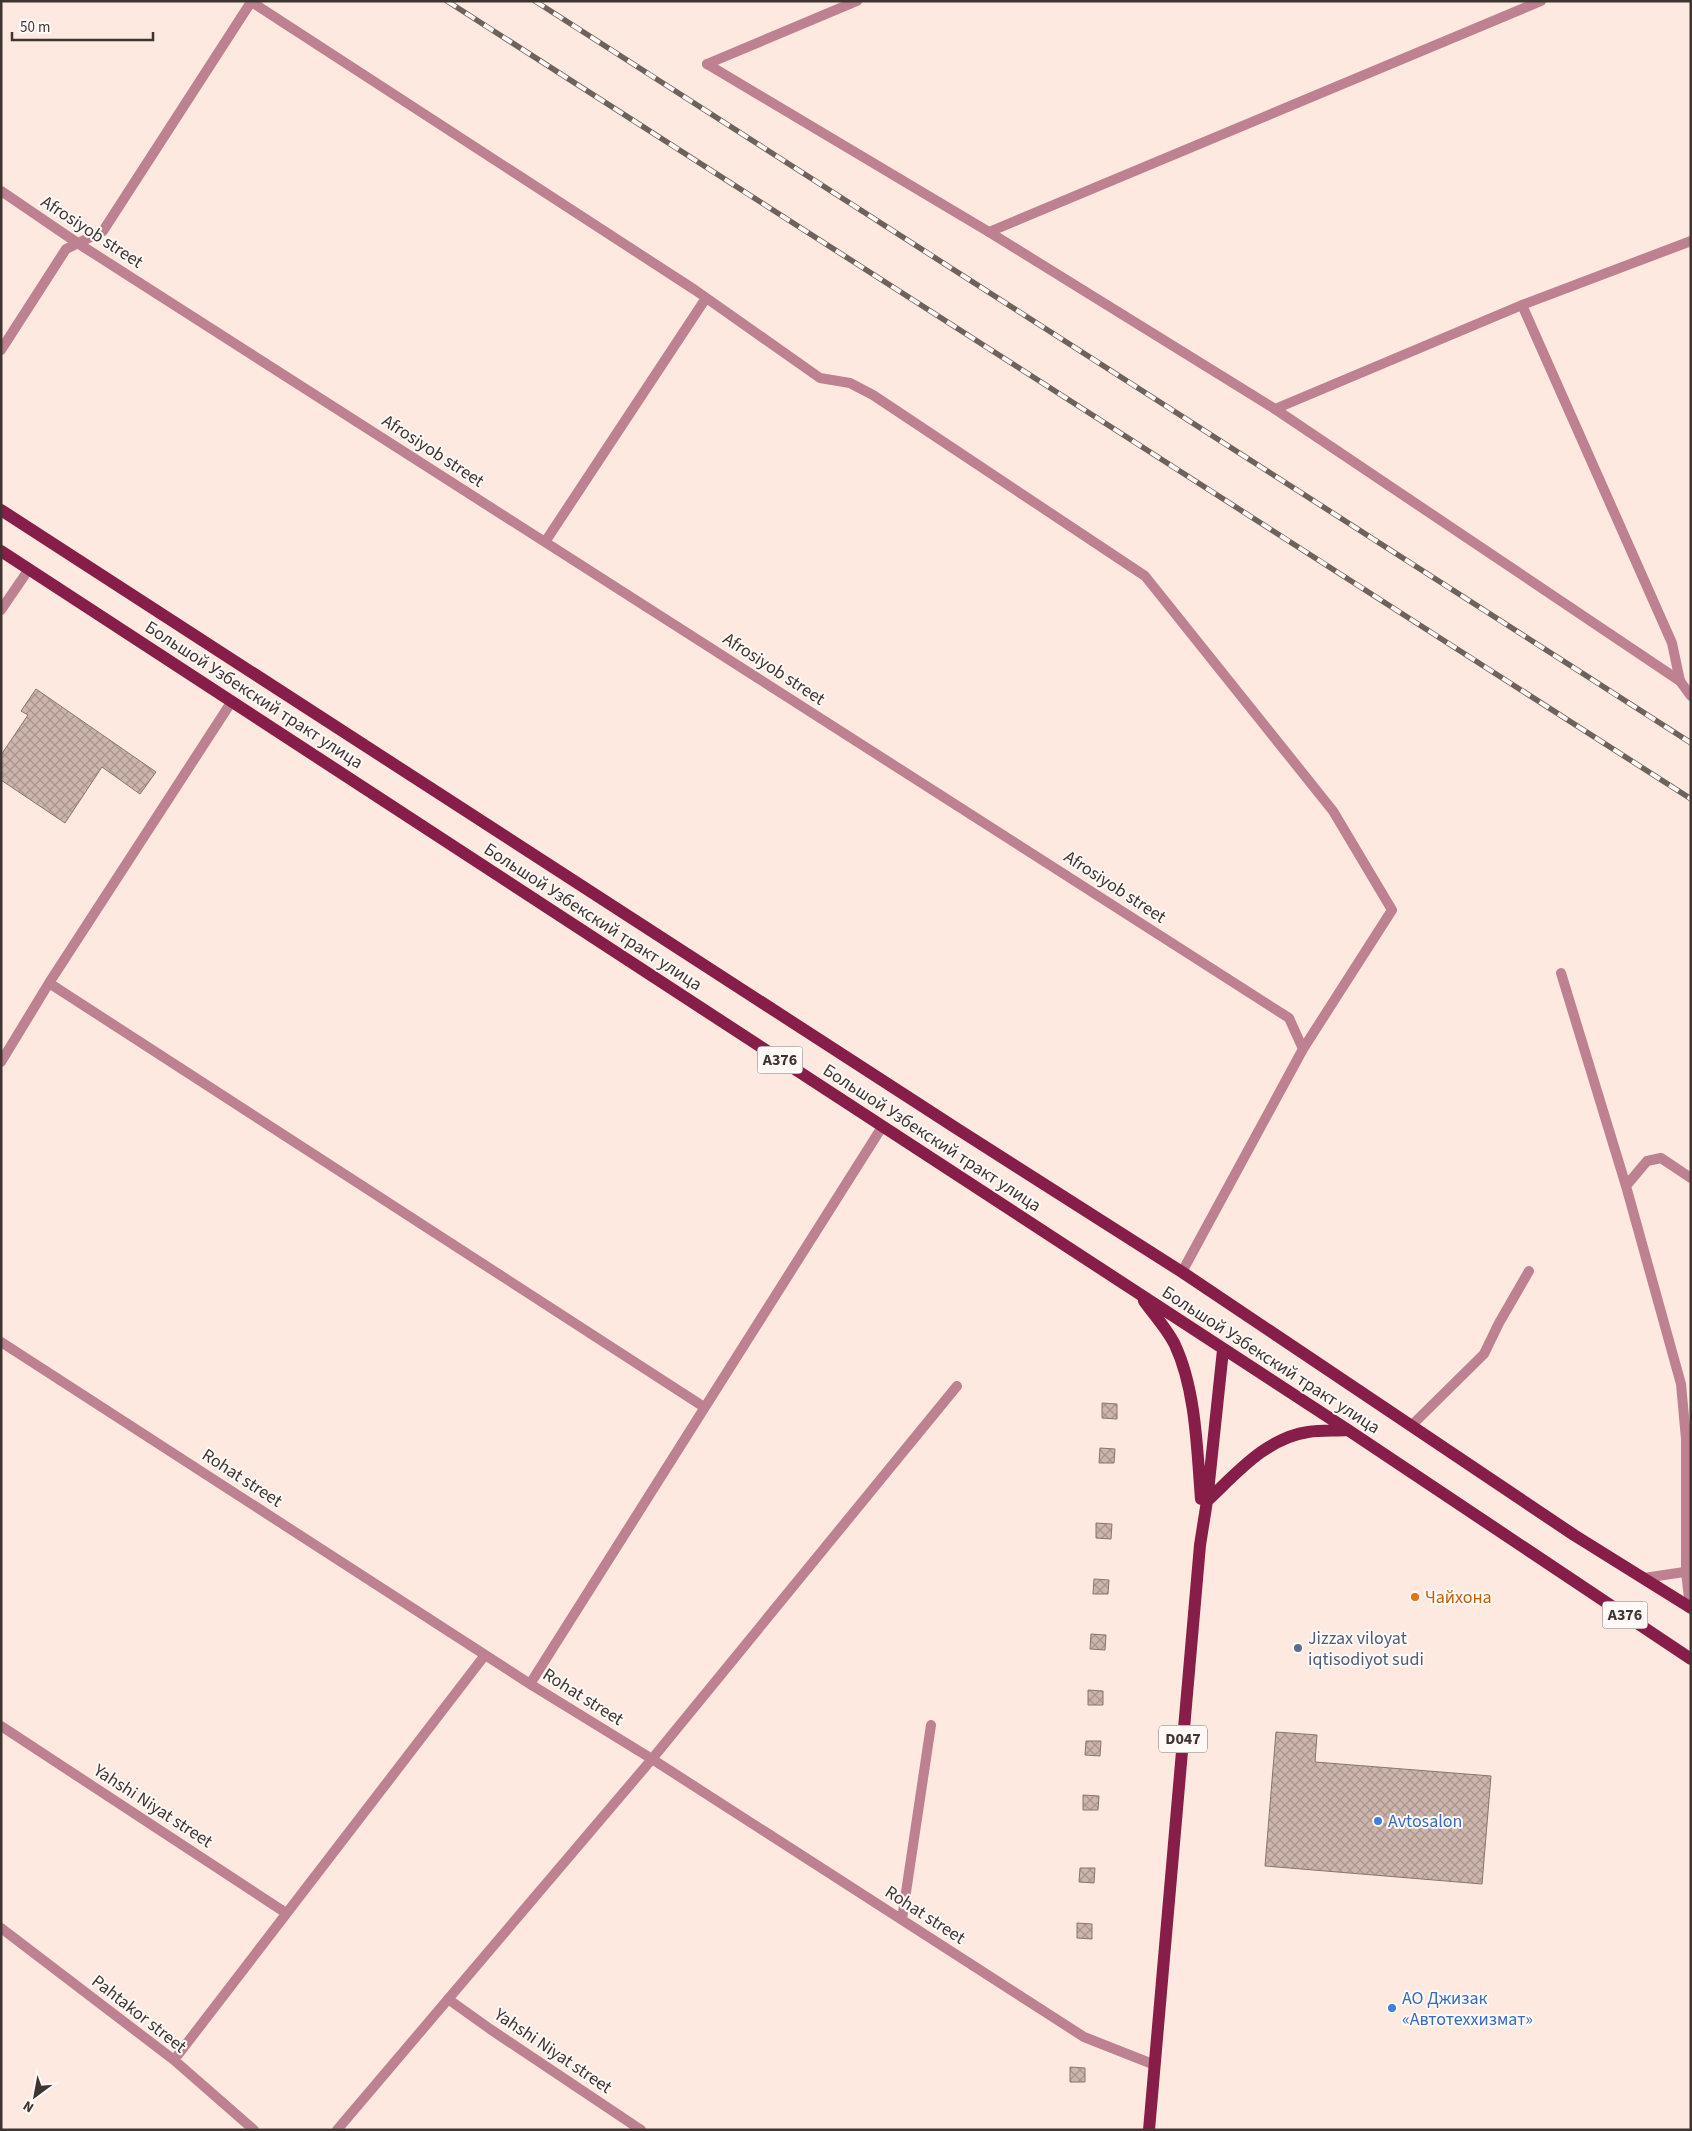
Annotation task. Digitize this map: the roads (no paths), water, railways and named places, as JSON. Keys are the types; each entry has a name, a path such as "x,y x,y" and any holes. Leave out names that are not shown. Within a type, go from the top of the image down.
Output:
{"main road":[{"name":"Большой Узбекский тракт улица","path":"1,510 958,1130 1182,1272 1574,1535 1690,1607"},
{"name":"Большой Узбекский тракт улица","path":"1,551 1348,1430 1691,1659"},
{"name":"D047","path":"1140,1295 1175,1344 1188,1382 1196,1439 1203,1524"},
{"name":"D047","path":"1150,2130 1200,1545 1224,1350"},
{"path":"1206,1502 1248,1461 1279,1441 1308,1432 1348,1430"}],"street":[{"path":"857,1 707,64 989,232 1275,409 1680,681 1691,696"},
{"path":"989,232 1541,1"},
{"path":"1,350 66,249 103,231 250,2 706,298 820,378 850,383 872,395 1145,576 1333,811 1392,910 1303,1049 1182,1272"},
{"name":"Afrosiyob street","path":"1,191 79,244 1289,1018 1303,1049"},
{"path":"1275,409 1522,304 1691,241"},
{"path":"545,542 706,298"},
{"path":"1522,304 1672,643 1680,681"},
{"path":"1,610 29,569"},
{"path":"1,1062 232,702"},
{"path":"1561,973 1626,1186 1681,1384 1686,1439 1690,1607"},
{"path":"50,983 704,1407"},
{"path":"530,1684 882,1127"},
{"path":"1626,1186 1647,1161 1661,1158 1691,1178"},
{"path":"1411,1426 1484,1354 1499,1323 1529,1271"},
{"name":"Rohat street","path":"1,1342 530,1684 652,1759 1084,2037 1155,2065"},
{"path":"1681,1384 1691,1378"},
{"path":"337,2130 652,1759 957,1386"},
{"path":"1644,1578 1688,1572"},
{"path":"174,2060 485,1655"},
{"path":"902,1919 931,1725"},
{"name":"Yahshi Niyat street","path":"1,1726 286,1913"},
{"name":"Pahtakor street","path":"1,1928 174,2060 254,2130"},
{"name":"Yahshi Niyat street","path":"448,1998 490,2029 641,2130"}],"railway":[{"path":"447,1 1691,799"},
{"path":"535,1 1691,743"}],"place":[{"name":"Чайхона","path":"1415,1597"},
{"name":"Jizzax viloyat iqtisodiyot sudi","path":"1298,1648"},
{"name":"Avtosalon","path":"1378,1821"},
{"name":"АО Джизак «Автотеххизмат»","path":"1392,2008"}]}
